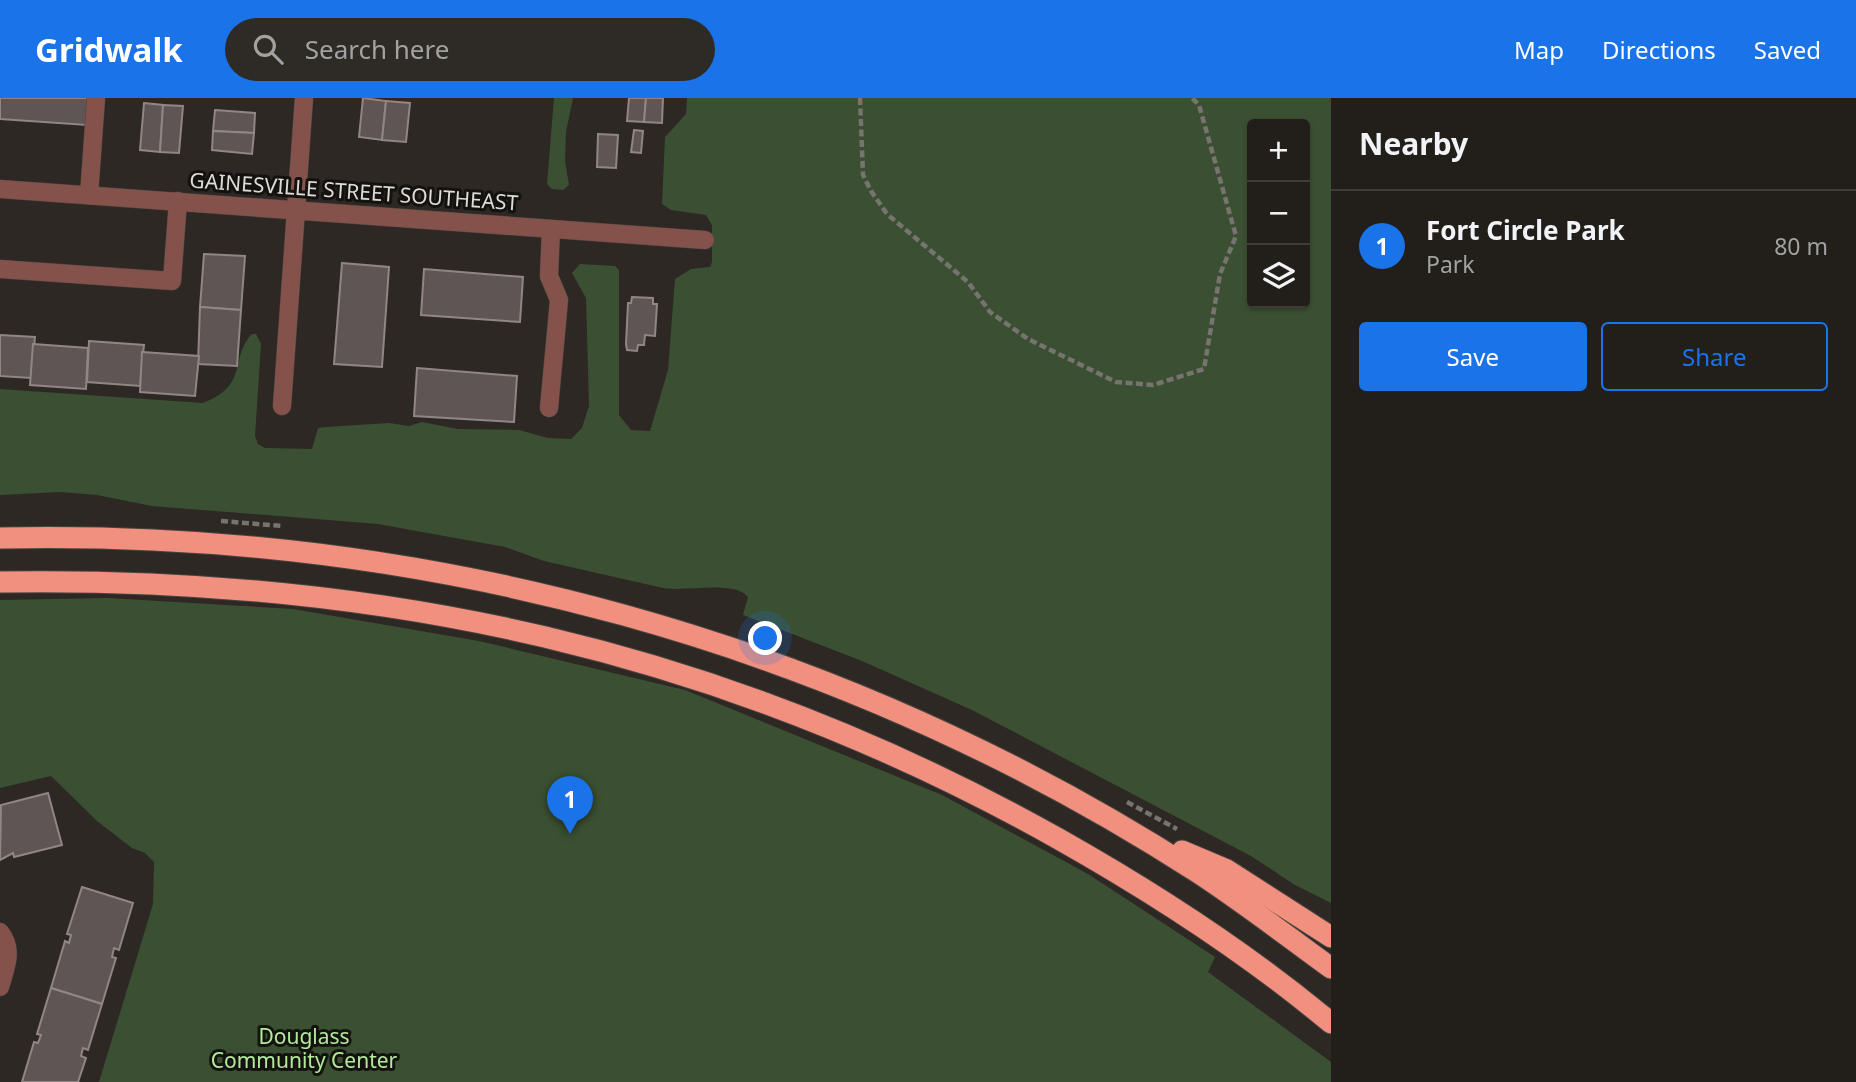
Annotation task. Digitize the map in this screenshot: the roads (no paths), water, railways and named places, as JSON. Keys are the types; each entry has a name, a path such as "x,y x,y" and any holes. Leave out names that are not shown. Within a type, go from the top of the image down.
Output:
{"highway":[{"path":"0,538 124,537 262,547 422,568 536,591 687,633 838,686 976,748 1115,822 1199,874 1331,968"},
{"path":"0,582 206,585 372,602 543,635 696,679 857,738 1020,817 1130,880 1225,942 1331,1023"},
{"path":"1115,822 1227,870 1331,937"}],"street":[{"path":"89,195 96,98"},
{"path":"282,406 304,98"},
{"name":"GAINESVILLE STREET SOUTHEAST","path":"0,189 705,240"},
{"path":"0,269 172,281 178,201"},
{"path":"549,408 559,300 549,276 551,229"},
{"path":"0,932 6,940 9,956 0,987"}],"place":[{"name":"Fort Circle Park","path":"570,834"}],"park label":[{"name":"Douglass Community Center","path":"304,1048"}]}
